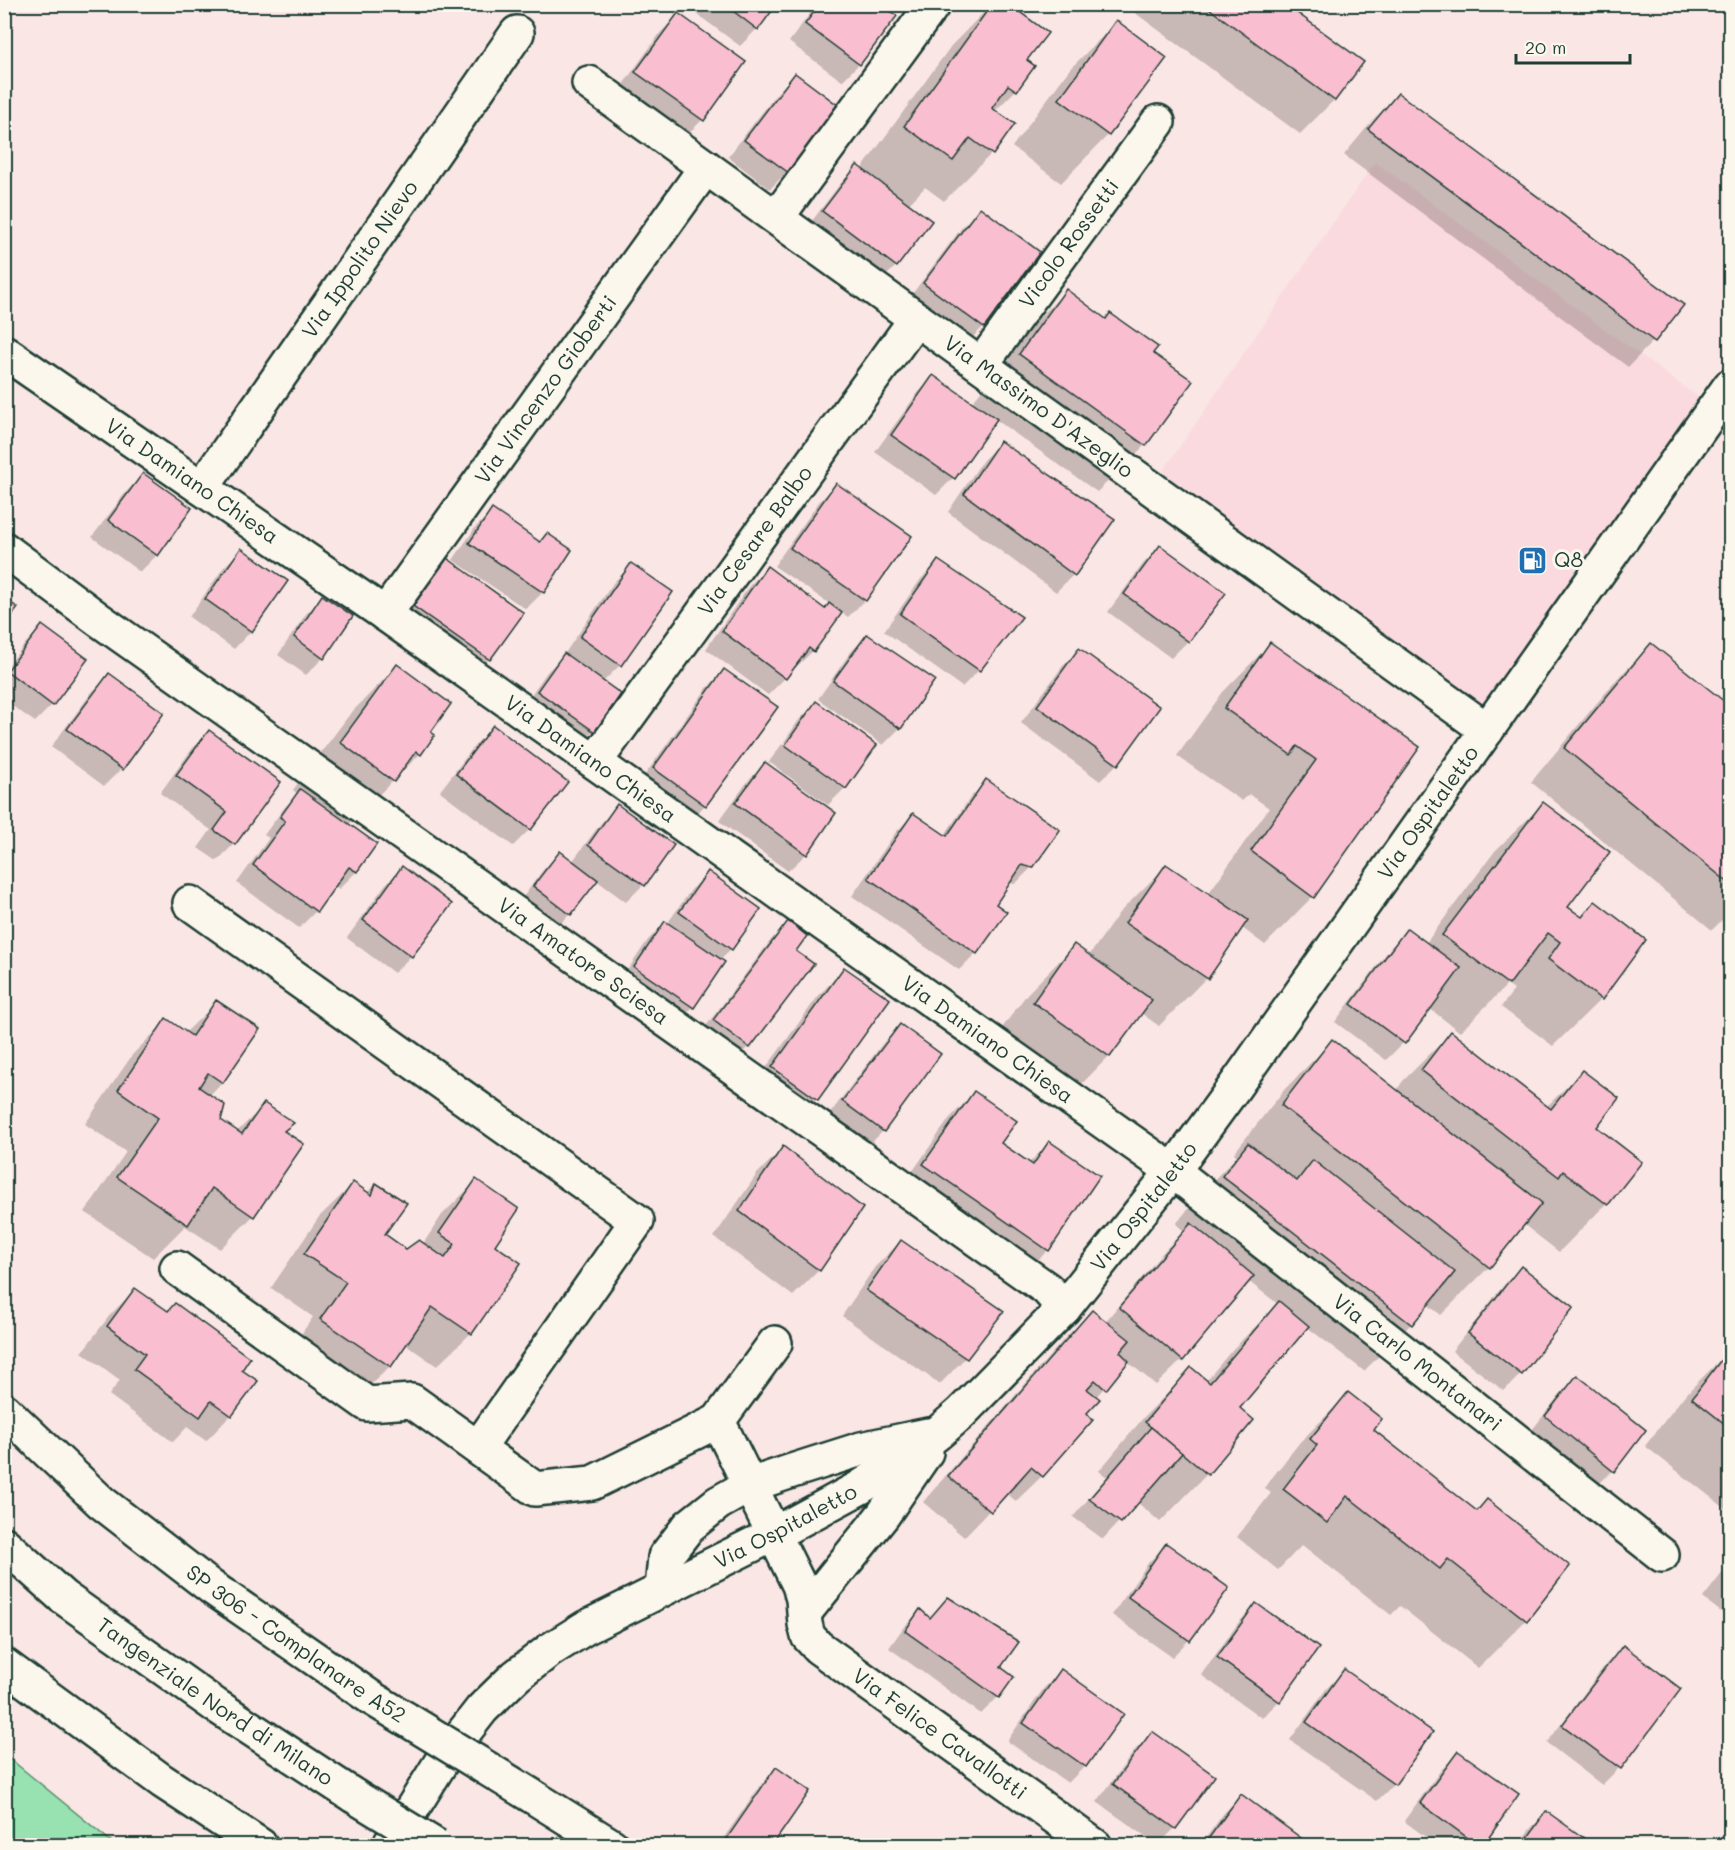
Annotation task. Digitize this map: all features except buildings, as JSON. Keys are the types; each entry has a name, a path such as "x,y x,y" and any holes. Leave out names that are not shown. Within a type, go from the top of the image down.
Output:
{"main road":[{"path":"777,217 932,6 929,4"},
{"name":"Via Ippolito Nievo","path":"202,488 517,33"},
{"name":"Via Massimo D'Azeglio","path":"590,83 1487,730"},
{"name":"Vicolo Rossetti","path":"981,365 1158,122"},
{"name":"Via Vincenzo Gioberti","path":"385,614 706,167"},
{"name":"Via Cesare Balbo","path":"596,762 916,319"},
{"name":"Via Damiano Chiesa","path":"4,352 385,614 1173,1171"},
{"name":"Via Ospitaletto","path":"389,1845 443,1759 482,1709 516,1676 550,1650 585,1628 774,1534 859,1488 903,1460 961,1413 1064,1308 1173,1171 1329,955 1731,386"},
{"name":"Via Amatore Sciesa","path":"4,549 98,619 1047,1289 1064,1308"},
{"path":"189,903 637,1221 478,1448"},
{"name":"Via Carlo Montanari","path":"1173,1171 1662,1555"},
{"path":"177,1268 367,1404 412,1401 535,1489 592,1483 718,1422 775,1343"},
{"name":"SP 306 - Complanare A52","path":"4,1410 100,1502 211,1587 373,1698 612,1845"},
{"name":"Via Felice Cavallotti","path":"718,1422 799,1585 808,1636 819,1647 1095,1845"},
{"path":"662,1588 665,1557 689,1526 718,1503 750,1485 861,1449 938,1433"},
{"path":"805,1612 883,1515 938,1433"},
{"name":"Tangenziale Nord di Milano","path":"4,1544 63,1597 215,1705 354,1796 436,1845"},
{"path":"4,1665 162,1780 261,1845"}],"shaded area":[{"path":"1375,162 1706,403 1484,719 1157,480"}],"green space":[{"path":"4,1754 113,1843 117,1845 5,1845"}],"place":[{"name":"Q8","path":"1533,560"}]}
